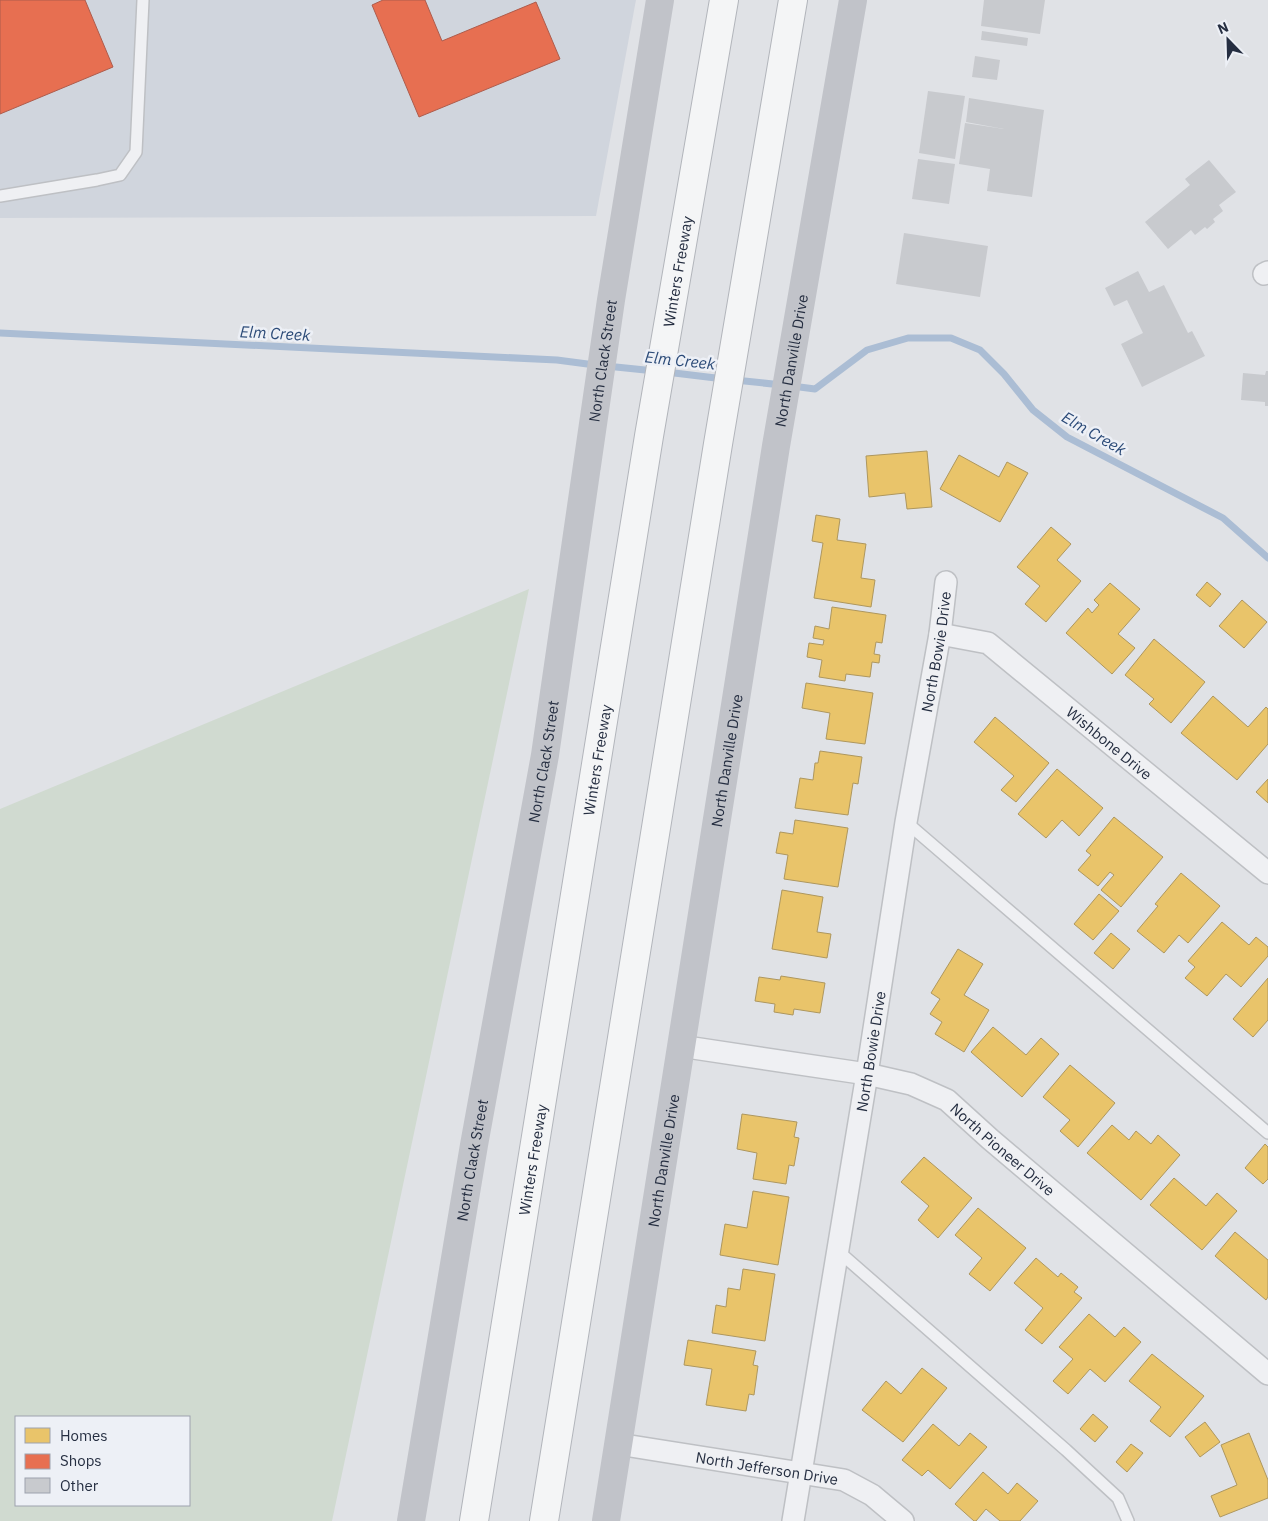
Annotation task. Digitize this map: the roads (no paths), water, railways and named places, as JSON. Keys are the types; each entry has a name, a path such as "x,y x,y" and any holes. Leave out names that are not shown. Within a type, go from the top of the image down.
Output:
{"highway":[{"name":"Winters Freeway","path":"474,1521 670,308 724,0"},
{"path":"544,1521 738,319 792,0"}],"main road":[{"name":"North Clack Street","path":"411,1521 474,1145 545,755 611,300 660,0"},
{"name":"North Danville Drive","path":"606,1521 776,446 853,0"}],"street":[{"name":"North Bowie Drive","path":"793,1521 867,1074 906,822 940,634 946,582"},
{"name":"Wishbone Drive","path":"940,634 988,643 1268,873"},
{"name":"North Pioneer Drive","path":"680,1046 867,1074 912,1084 947,1100 990,1139 1268,1374"},
{"name":"North Jefferson Drive","path":"618,1444 844,1480 872,1495 903,1521"}],"lane":[{"path":"0,196 120,175 136,152 143,0"},
{"path":"906,822 1268,1133"},
{"path":"838,1251 1066,1450 1118,1498 1128,1521"}],"waterway":[{"name":"Elm Creek","path":"0,333 557,360 595,365"},
{"name":"Elm Creek","path":"792,386 815,389 867,350 908,338 951,338 980,350 1004,374 1033,410 1067,437 1223,518 1268,558"},
{"name":"Elm Creek","path":"606,366 655,371"},
{"name":"Elm Creek","path":"666,372 724,379"},
{"name":"Elm Creek","path":"735,380 782,385"}]}
